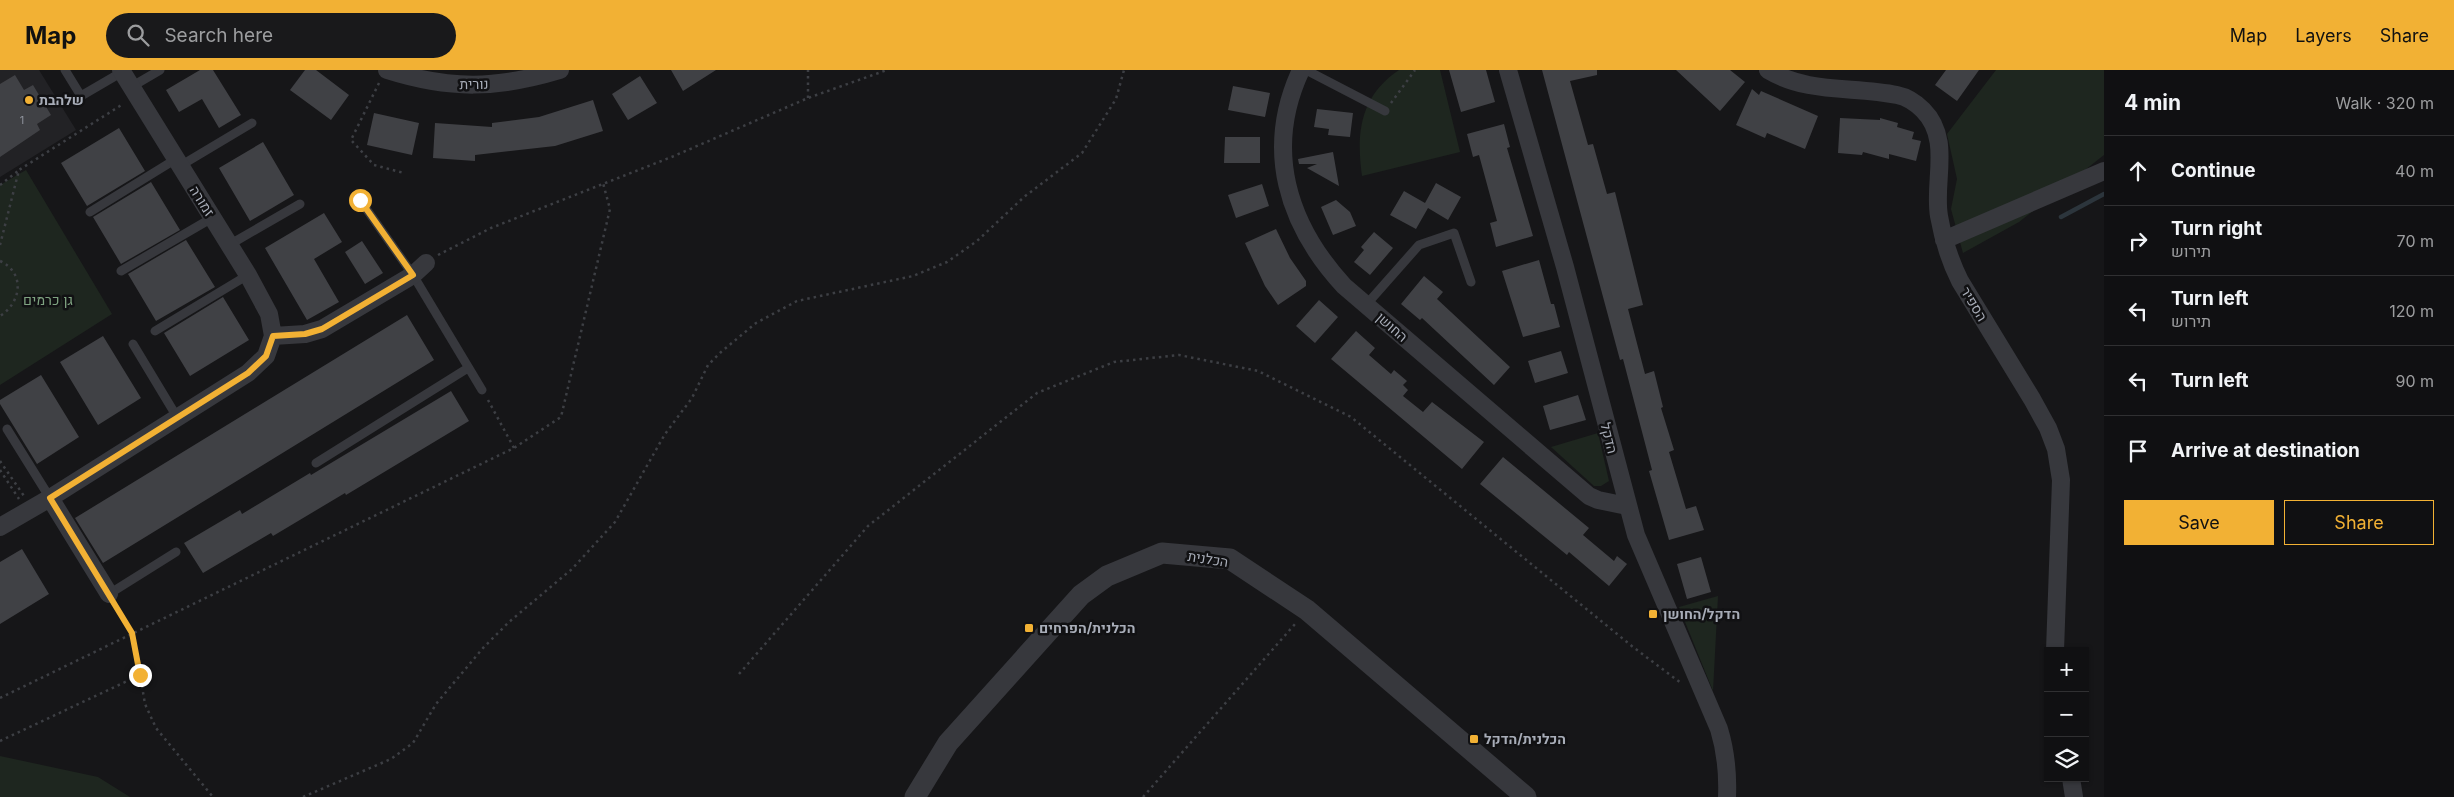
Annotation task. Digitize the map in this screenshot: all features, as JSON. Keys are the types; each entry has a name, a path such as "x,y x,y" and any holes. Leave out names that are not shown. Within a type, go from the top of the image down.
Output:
{"street":[{"name":"נורית","path":"384,74 420,81 464,86 506,82 560,70"},
{"name":"החושן","path":"1301,70 1293,88 1284,134 1283,158 1286,182 1303,231 1317,254 1344,286 1589,496 1598,500 1627,506"},
{"name":"הדקל","path":"1508,70 1565,267 1627,506 1649,569 1719,728 1726,758 1727,797"},
{"name":"הספיר","path":"1768,70 1797,83 1838,90 1882,92 1902,96 1916,104 1926,114 1939,138 1938,215 1944,240 1960,281 2032,399 2048,428 2056,450 2061,480 2055,647"},
{"name":"זמורה","path":"121,71 248,275 269,314 273,336"},
{"path":"1944,240 2104,171"},
{"path":"0,527 50,498 259,364 266,356 273,336 305,334 322,329 413,275 426,263"},
{"path":"50,498 109,594"},
{"name":"הכלנית","path":"914,797 948,743 1081,595 1108,576 1162,553 1230,559 1307,610 1526,797"},
{"path":"2072,782 2074,797"}],"lane":[{"path":"65,70 81,96 121,71"},
{"path":"134,91 160,70"},
{"path":"1306,70 1385,111"},
{"path":"90,212 252,123"},
{"path":"360,200 413,275 482,390"},
{"path":"229,245 300,204"},
{"path":"120,271 212,218"},
{"path":"1366,305 1419,245 1454,233 1472,282"},
{"path":"155,331 248,275"},
{"path":"133,344 177,417"},
{"path":"316,463 468,368"},
{"path":"7,429 50,498"},
{"path":"109,594 176,552"}],"path":[{"path":"808,70 808,98"},
{"path":"445,251 491,228 674,156 808,98 887,70"},
{"path":"303,797 391,759 413,743 436,704 483,648 509,622 572,569 615,522 665,434 692,398 708,365 721,352 756,323 797,301 913,276 947,262 977,241 1024,197 1082,153 1116,99 1124,70"},
{"path":"1385,111 1415,70"},
{"path":"384,74 351,140 374,166 404,173"},
{"path":"0,185 134,91"},
{"path":"0,245 19,170"},
{"path":"0,698 514,448 561,417 610,209 603,183"},
{"path":"0,261 13,272 18,292 9,310 0,316"},
{"path":"739,674 868,526 1037,393 1114,362 1179,355 1258,371 1350,417 1625,641 1685,686"},
{"path":"482,390 514,448"},
{"path":"0,461 29,509"},
{"path":"0,470 29,509"},
{"path":"109,594 132,633 145,704 156,728 212,797"},
{"path":"1143,797 1307,610"},
{"path":"0,741 140,675"}],"shaded area":[{"name":"שלהבת","path":"0,70 39,70 76,130 0,177"}],"green space":[{"path":"1399,70 1440,70 1460,152 1362,176 1360,145 1364,117 1376,91"},
{"path":"1996,70 2104,70 2104,155 2019,222 1963,253 1951,209 1957,179 1947,134"},
{"name":"גן כרמים","path":"26,170 112,314 0,385 0,185"},
{"path":"1598,433 1609,481 1601,486 1594,486 1551,447"},
{"path":"1718,596 1713,691 1679,607"},
{"path":"0,756 98,777 130,797 0,797"}],"building":[{"path":"200,70 213,70 241,115 219,128 202,99 179,112 166,90"},
{"path":"305,70 316,70 349,95 331,120 290,90"},
{"path":"671,70 716,70 683,91"},
{"path":"1449,70 1486,70 1495,102 1461,112"},
{"path":"1542,70 1597,70 1597,75 1570,81 1588,145 1593,144 1607,194 1615,192 1643,305 1628,309 1645,374 1654,371 1663,407 1661,408 1674,450 1669,452 1686,509 1696,506 1704,530 1669,540 1649,471 1652,470 1623,359 1620,360"},
{"path":"1676,70 1730,70 1745,82 1720,111"},
{"path":"1946,70 1979,70 1957,101 1935,85"},
{"path":"15,75 24,90 33,85 51,115 37,124 40,130 0,157 0,84"},
{"path":"640,76 657,103 628,120 612,94"},
{"path":"1233,86 1270,93 1265,117 1228,110"},
{"path":"1752,89 1759,95 1761,91 1818,116 1805,149 1767,133 1765,138 1736,125"},
{"path":"593,100 603,131 555,146 475,155 475,161 433,158 435,123 492,127 492,123 539,117"},
{"path":"1317,109 1353,113 1350,137 1328,135 1329,129 1314,127"},
{"path":"374,113 419,123 412,155 367,145"},
{"path":"1840,118 1880,120 1880,118 1898,123 1897,127 1914,132 1912,139 1921,141 1916,161 1889,154 1889,159 1863,152 1862,155 1838,153"},
{"path":"1504,124 1510,147 1507,148 1533,236 1496,247 1490,223 1497,221 1479,155 1473,157 1467,134"},
{"path":"119,128 145,171 87,206 61,163"},
{"path":"1225,137 1260,137 1260,163 1224,163"},
{"path":"263,142 294,195 250,221 219,168"},
{"path":"1333,152 1339,186 1307,168 1317,164 1299,164 1298,159"},
{"path":"151,182 180,230 121,264 93,217"},
{"path":"1436,183 1461,197 1448,220 1428,208 1416,229 1390,215 1404,191 1425,203"},
{"path":"1262,184 1269,206 1236,218 1228,195"},
{"path":"1336,200 1350,212 1356,226 1333,235 1321,207"},
{"path":"324,213 342,242 314,259 339,302 307,320 265,248"},
{"path":"1276,229 1290,258 1306,281 1306,286 1278,305 1265,286 1245,243"},
{"path":"1374,232 1393,248 1370,275 1354,262 1364,250 1361,247"},
{"path":"186,240 215,287 156,321 128,274"},
{"path":"362,241 383,273 365,284 345,252"},
{"path":"1539,260 1551,304 1554,304 1560,327 1523,337 1502,271"},
{"path":"1424,276 1443,292 1437,299 1510,367 1494,385 1422,318 1420,320 1401,304"},
{"path":"223,297 249,340 190,376 164,333"},
{"path":"1319,300 1338,317 1315,343 1296,326"},
{"path":"407,315 434,360 103,563 75,518"},
{"path":"1356,331 1375,348 1369,355 1391,374 1394,370 1407,381 1403,385 1408,390 1403,396 1423,412 1432,402 1484,442 1462,469 1331,359"},
{"path":"103,336 141,398 98,425 60,362"},
{"path":"1561,351 1568,373 1535,383 1528,361"},
{"path":"41,375 79,437 37,464 0,404 0,400"},
{"path":"451,391 469,421 346,495 345,493 273,536 271,533 203,573 184,543 240,510 242,514 310,473 311,475"},
{"path":"1578,395 1586,420 1550,430 1543,406"},
{"path":"1503,457 1589,528 1583,535 1614,561 1617,556 1627,564 1609,586 1569,552 1567,555 1480,484"},
{"path":"22,549 49,594 0,624 0,562"},
{"path":"1701,557 1711,592 1687,599 1677,564"}],"waterway":[{"path":"2061,217 2104,194"}],"place":[{"name":"שלהבת","path":"29,100"},
{"name":"הדקל/החושן","path":"1653,614"},
{"name":"הכלנית/הפרחים","path":"1029,628"},
{"name":"הכלנית/הדקל","path":"1474,739"}],"route":[{"path":"140,675 132,633 50,498 248,373 266,356 273,336 316,332 413,275 360,200"}]}
